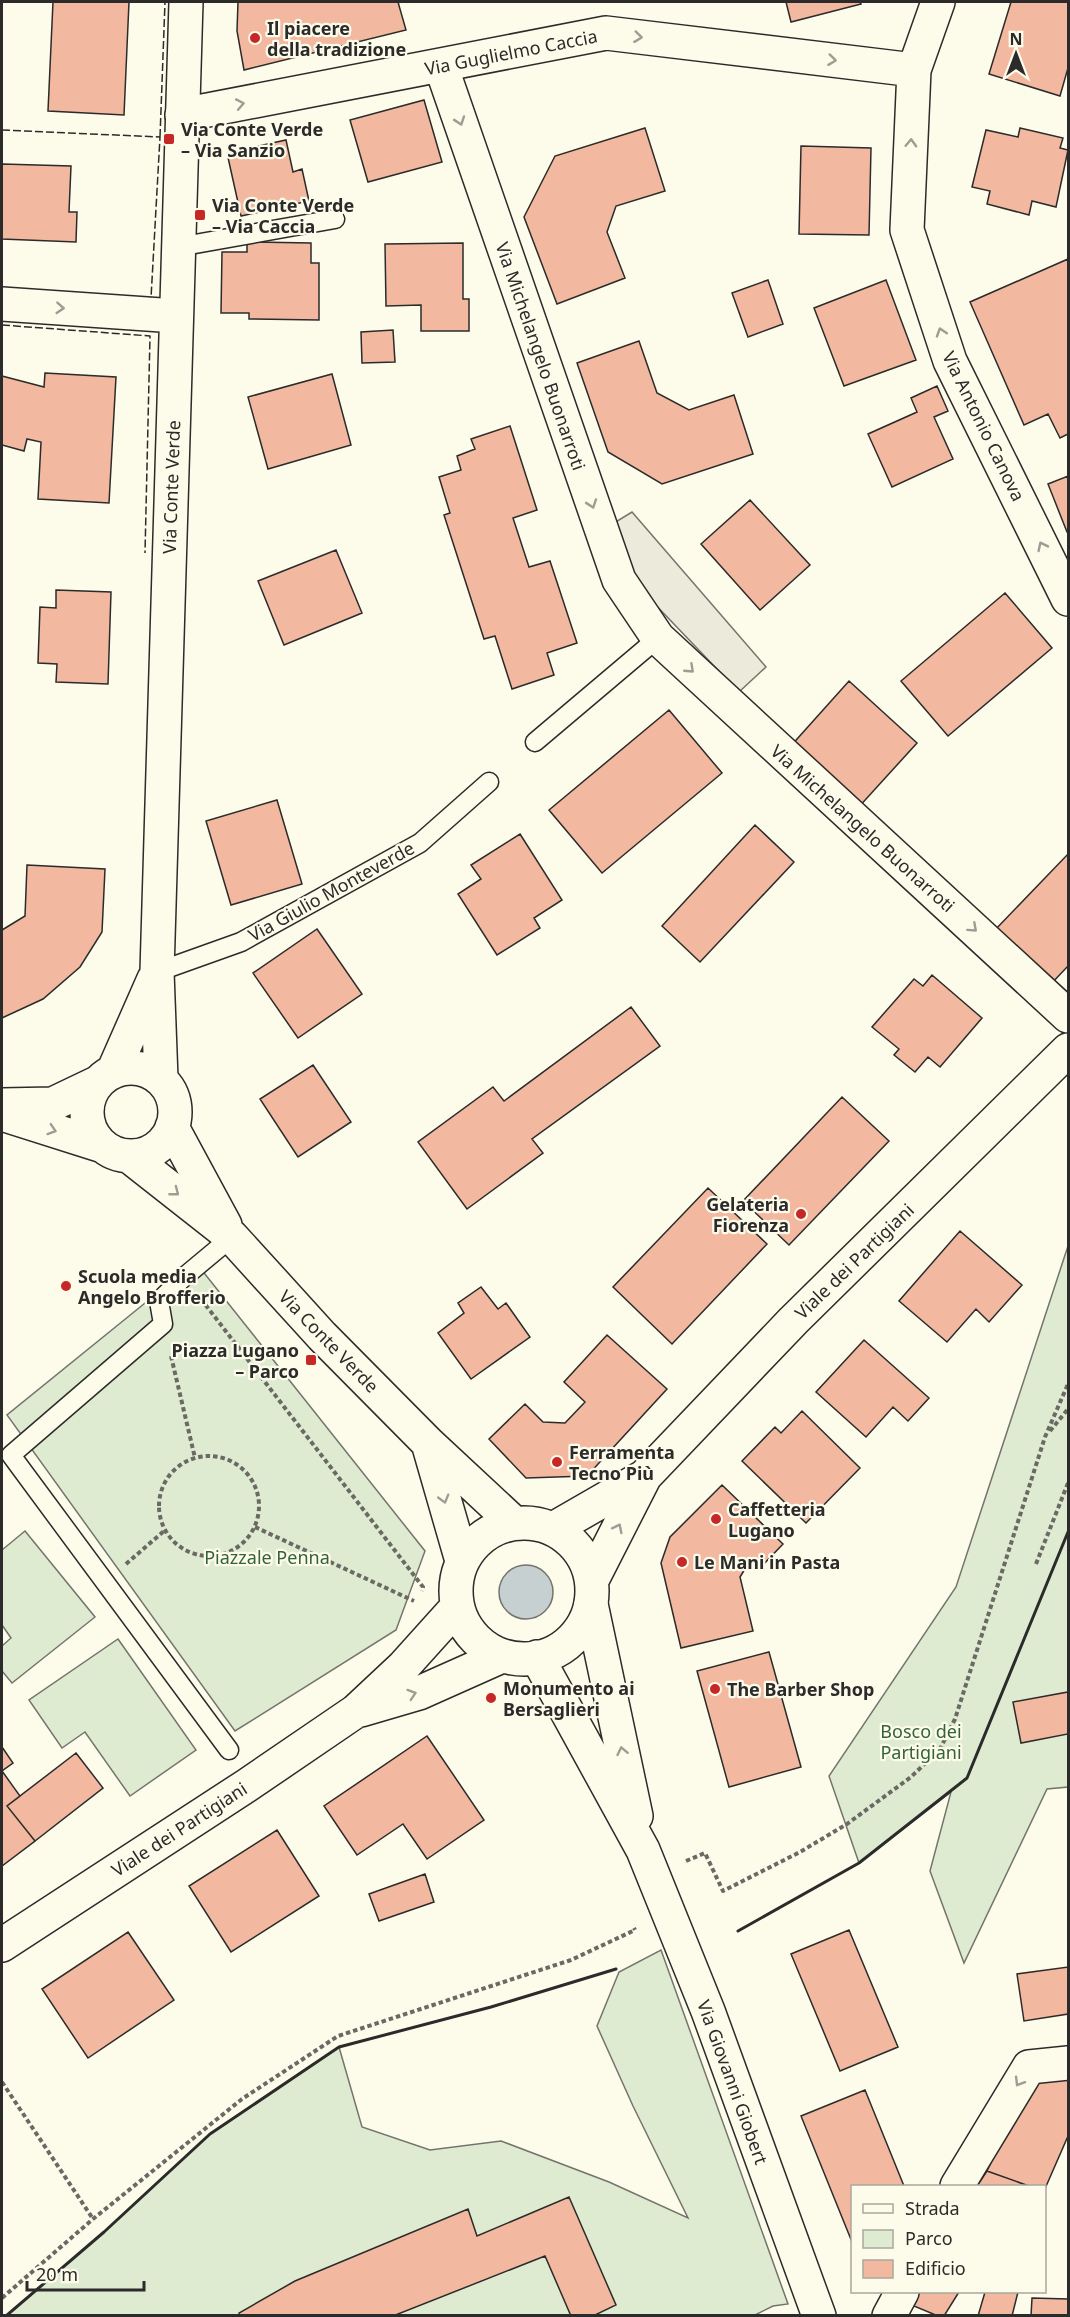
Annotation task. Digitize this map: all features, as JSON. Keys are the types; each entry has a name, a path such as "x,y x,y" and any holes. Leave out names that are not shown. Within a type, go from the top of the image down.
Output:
{"street":[{"name":"Via Conte Verde","path":"186,2 157,972 161,1079 174,1101 175,1114 172,1127 232,1237"},
{"name":"Via Antonio Canova","path":"938,2 914,70 907,230 950,361 1068,599"},
{"name":"Via Guglielmo Caccia","path":"182,115 606,33 914,70"},
{"name":"Via Michelangelo Buonarroti","path":"441,66 619,580 658,638 1068,1016"},
{"path":"2,304 176,316"},
{"name":"Via Conte Verde","path":"157,972 105,1077 88,1102 88,1124 94,1136 232,1237 322,1336 428,1443 514,1523"},
{"name":"Viale dei Partigiani","path":"553,1529 645,1476 793,1321 1068,1050"},
{"path":"2,1105 53,1104 105,1077 139,1068 161,1079"},
{"path":"2,1114 116,1151 143,1154 156,1148 166,1139 172,1127"},
{"name":"Via Conte Verde","path":"428,1443 462,1561"},
{"name":"Viale dei Partigiani","path":"592,1592 645,1476"},
{"path":"514,1523 534,1523 553,1529 570,1540 585,1558 592,1592 584,1626 568,1643 549,1656 525,1660 502,1656 482,1646 466,1628 457,1607 455,1583 462,1561 475,1542 495,1529 514,1523"},
{"name":"Via Giovanni Giobert","path":"592,1592 643,1850"},
{"name":"Viale dei Partigiani","path":"2,1944 246,1786 356,1711 403,1666 457,1607"},
{"name":"Viale dei Partigiani","path":"356,1711 419,1692 502,1656"},
{"name":"Via Giovanni Giobert","path":"537,1658 643,1850 708,2012 819,2316"},
{"path":"958,2185 1029,2067 1068,2063"},
{"path":"889,2316 901,2293"}],"lane":[{"path":"178,247 335,219"},
{"path":"535,741 658,638"},
{"name":"Via Giulio Monteverde","path":"157,972 241,942 420,843 489,782"},
{"path":"229,1750 11,1455 164,1324 159,1301 232,1237"}],"path":[{"path":"184,1277 423,1587 421,1596"},
{"path":"164,1324 195,1458"},
{"path":"705,1853 723,1891 800,1852 847,1824 911,1777 940,1749 955,1719 1045,1437 1068,1384"},
{"path":"1045,1437 1068,1409"},
{"path":"210,1456 236,1464 247,1474 258,1499 259,1513 246,1540 234,1550 219,1556 203,1556 188,1552 175,1544 164,1531 159,1517 158,1502 162,1487 170,1474 182,1464 195,1458 210,1456"},
{"path":"1036,1564 1068,1483"},
{"path":"254,1527 420,1604"},
{"path":"105,1582 164,1531"},
{"path":"2,2298 93,2219 242,2098 338,2036 571,1960 635,1930 630,1920"},
{"path":"2,2082 93,2219"}],"green space":[{"name":"Bosco dei Partigiani","path":"1068,1246 1068,1787 1047,1789 964,1963 930,1871 951,1792 859,1863 829,1776 956,1587"},
{"name":"Piazzale Penna","path":"193,1259 425,1551 396,1630 235,1731 7,1415 150,1299"},
{"path":"25,1531 95,1617 12,1683 2,1671 2,1646 11,1638 2,1625 2,1550"},
{"path":"118,1639 196,1750 130,1796 85,1732 62,1748 29,1700"},
{"path":"661,1950 788,2304 773,2306 753,2316 6,2316 104,2232 210,2134 339,2047 362,2127 430,2150 501,2141 609,2182 688,2218 597,2026 619,1972"}],"shaded area":[{"path":"632,512 766,667 739,692 627,575 609,526"},
{"path":"521,1565 531,1565 545,1573 551,1582 553,1592 551,1602 545,1611 531,1619 521,1619 504,1607 499,1597 499,1587 511,1570"}],"building":[{"path":"53,2 129,2 124,115 48,111"},
{"path":"238,2 398,2 406,30 244,70 237,31"},
{"path":"786,2 860,2 861,4 791,22"},
{"path":"1011,2 1068,2 1068,68 1060,96 989,74"},
{"path":"424,100 442,162 368,182 350,120"},
{"path":"645,128 665,191 616,206 607,232 625,278 557,304 524,217 555,156"},
{"path":"1020,128 1063,138 1060,148 1068,150 1056,207 1032,201 1029,215 987,204 990,191 972,187 986,130 1018,137"},
{"path":"286,140 293,172 302,169 309,201 241,216 227,153"},
{"path":"801,146 871,148 869,235 799,234"},
{"path":"2,164 71,166 69,212 77,212 76,242 2,239"},
{"path":"247,242 311,243 311,263 319,263 319,320 249,319 249,313 221,313 222,252 247,252"},
{"path":"463,243 463,299 469,299 469,331 421,331 421,305 386,306 385,244"},
{"path":"1068,259 1068,434 1060,438 1048,414 1024,425 970,302"},
{"path":"768,280 783,324 748,337 732,293"},
{"path":"886,280 916,360 844,386 814,308"},
{"path":"393,330 395,362 362,363 361,332"},
{"path":"639,341 657,393 689,410 734,395 753,454 662,484 608,452 577,363"},
{"path":"45,373 116,377 109,503 38,499 41,442 27,439 24,451 2,445 2,376 44,387"},
{"path":"332,374 351,445 268,469 248,397"},
{"path":"937,386 948,411 934,417 953,459 892,487 868,434 917,412 911,398"},
{"path":"510,426 537,510 513,518 529,567 550,561 577,643 547,653 554,675 512,689 495,636 484,639 444,515 450,513 439,477 461,470 457,456 475,449 471,439"},
{"path":"1068,476 1068,532 1067,532 1048,484"},
{"path":"750,500 810,565 760,610 701,544"},
{"path":"336,550 362,613 284,645 258,581"},
{"path":"56,590 111,592 108,684 56,682 57,664 38,663 40,607 56,608"},
{"path":"1005,593 1052,648 948,736 901,681"},
{"path":"849,681 917,743 857,809 789,748"},
{"path":"669,710 722,773 602,873 549,810"},
{"path":"277,800 302,884 231,905 206,821"},
{"path":"755,825 794,862 700,962 662,926"},
{"path":"520,834 562,900 534,918 540,928 497,955 458,894 481,879 471,865"},
{"path":"1068,854 1068,966 1051,984 994,931"},
{"path":"27,865 105,869 102,932 80,967 43,999 2,1018 2,930 25,916"},
{"path":"317,929 362,994 298,1038 253,973"},
{"path":"932,975 982,1018 940,1067 928,1057 915,1072 894,1055 899,1049 872,1027 914,979 923,986"},
{"path":"631,1007 660,1046 532,1139 543,1153 467,1209 418,1142 493,1087 504,1101"},
{"path":"313,1065 351,1122 298,1157 260,1099"},
{"path":"842,1097 889,1141 789,1245 743,1201"},
{"path":"708,1188 767,1244 672,1344 613,1287"},
{"path":"960,1231 1022,1285 989,1322 976,1309 947,1342 899,1301"},
{"path":"481,1287 498,1309 506,1303 530,1337 471,1379 438,1333 464,1313 458,1303"},
{"path":"607,1335 667,1389 587,1476 526,1478 489,1439 525,1404 543,1422 565,1423 585,1402 564,1382"},
{"path":"864,1340 929,1398 908,1421 893,1407 866,1437 816,1392"},
{"path":"802,1411 860,1468 806,1523 742,1461 775,1427 781,1433"},
{"path":"722,1485 783,1544 761,1567 750,1561 740,1577 753,1631 681,1648 661,1563 670,1537"},
{"path":"769,1652 801,1767 729,1787 697,1671"},
{"path":"1068,1692 1068,1734 1021,1743 1013,1702"},
{"path":"427,1736 484,1820 427,1859 403,1824 357,1855 324,1806"},
{"path":"2,1747 13,1763 2,1771"},
{"path":"76,1753 103,1788 35,1841 7,1806"},
{"path":"2,1771 20,1796 7,1806 35,1841 2,1866"},
{"path":"277,1830 319,1896 231,1952 189,1886"},
{"path":"425,1874 434,1902 379,1921 369,1894"},
{"path":"849,1930 898,2047 840,2071 791,1954"},
{"path":"128,1932 174,2000 88,2058 42,1989"},
{"path":"1068,1967 1068,2014 1024,2021 1017,1974"},
{"path":"1068,2078 1068,2136 1046,2186 1026,2185 987,2171 1030,2081"},
{"path":"865,2090 904,2185 851,2185 851,2240 801,2116"},
{"path":"987,2171 1026,2185 978,2185"},
{"path":"569,2197 616,2305 593,2316 571,2316 545,2256 393,2316 240,2316 239,2313 295,2281 468,2209 477,2236"},
{"path":"915,2293 958,2293 944,2316 938,2316 909,2304"},
{"path":"985,2293 1018,2293 1012,2316 978,2316"},
{"path":"1032,2298 1068,2299 1068,2316 1031,2316"}],"fence":[{"path":"160,137 165,2"},
{"path":"2,130 160,137 151,298"},
{"path":"2,325 150,336 145,553"}],"wall":[{"path":"738,1931 859,1863 967,1778 1068,1532"},
{"path":"6,2316 104,2232 210,2134 339,2047 491,2007 616,1969"}],"place":[{"name":"Il piacere della tradizione","path":"255,38"},
{"name":"Via Conte Verde – Via Sanzio","path":"169,139"},
{"name":"Via Conte Verde – Via Caccia","path":"200,215"},
{"name":"Gelateria Fiorenza","path":"801,1214"},
{"name":"Scuola media Angelo Brofferio","path":"66,1286"},
{"name":"Piazza Lugano – Parco","path":"311,1360"},
{"name":"Ferramenta Tecno Più","path":"557,1462"},
{"name":"Caffetteria Lugano","path":"716,1519"},
{"name":"Le Mani in Pasta","path":"682,1562"},
{"name":"The Barber Shop","path":"715,1689"},
{"name":"Monumento ai Bersaglieri","path":"491,1698"}]}
